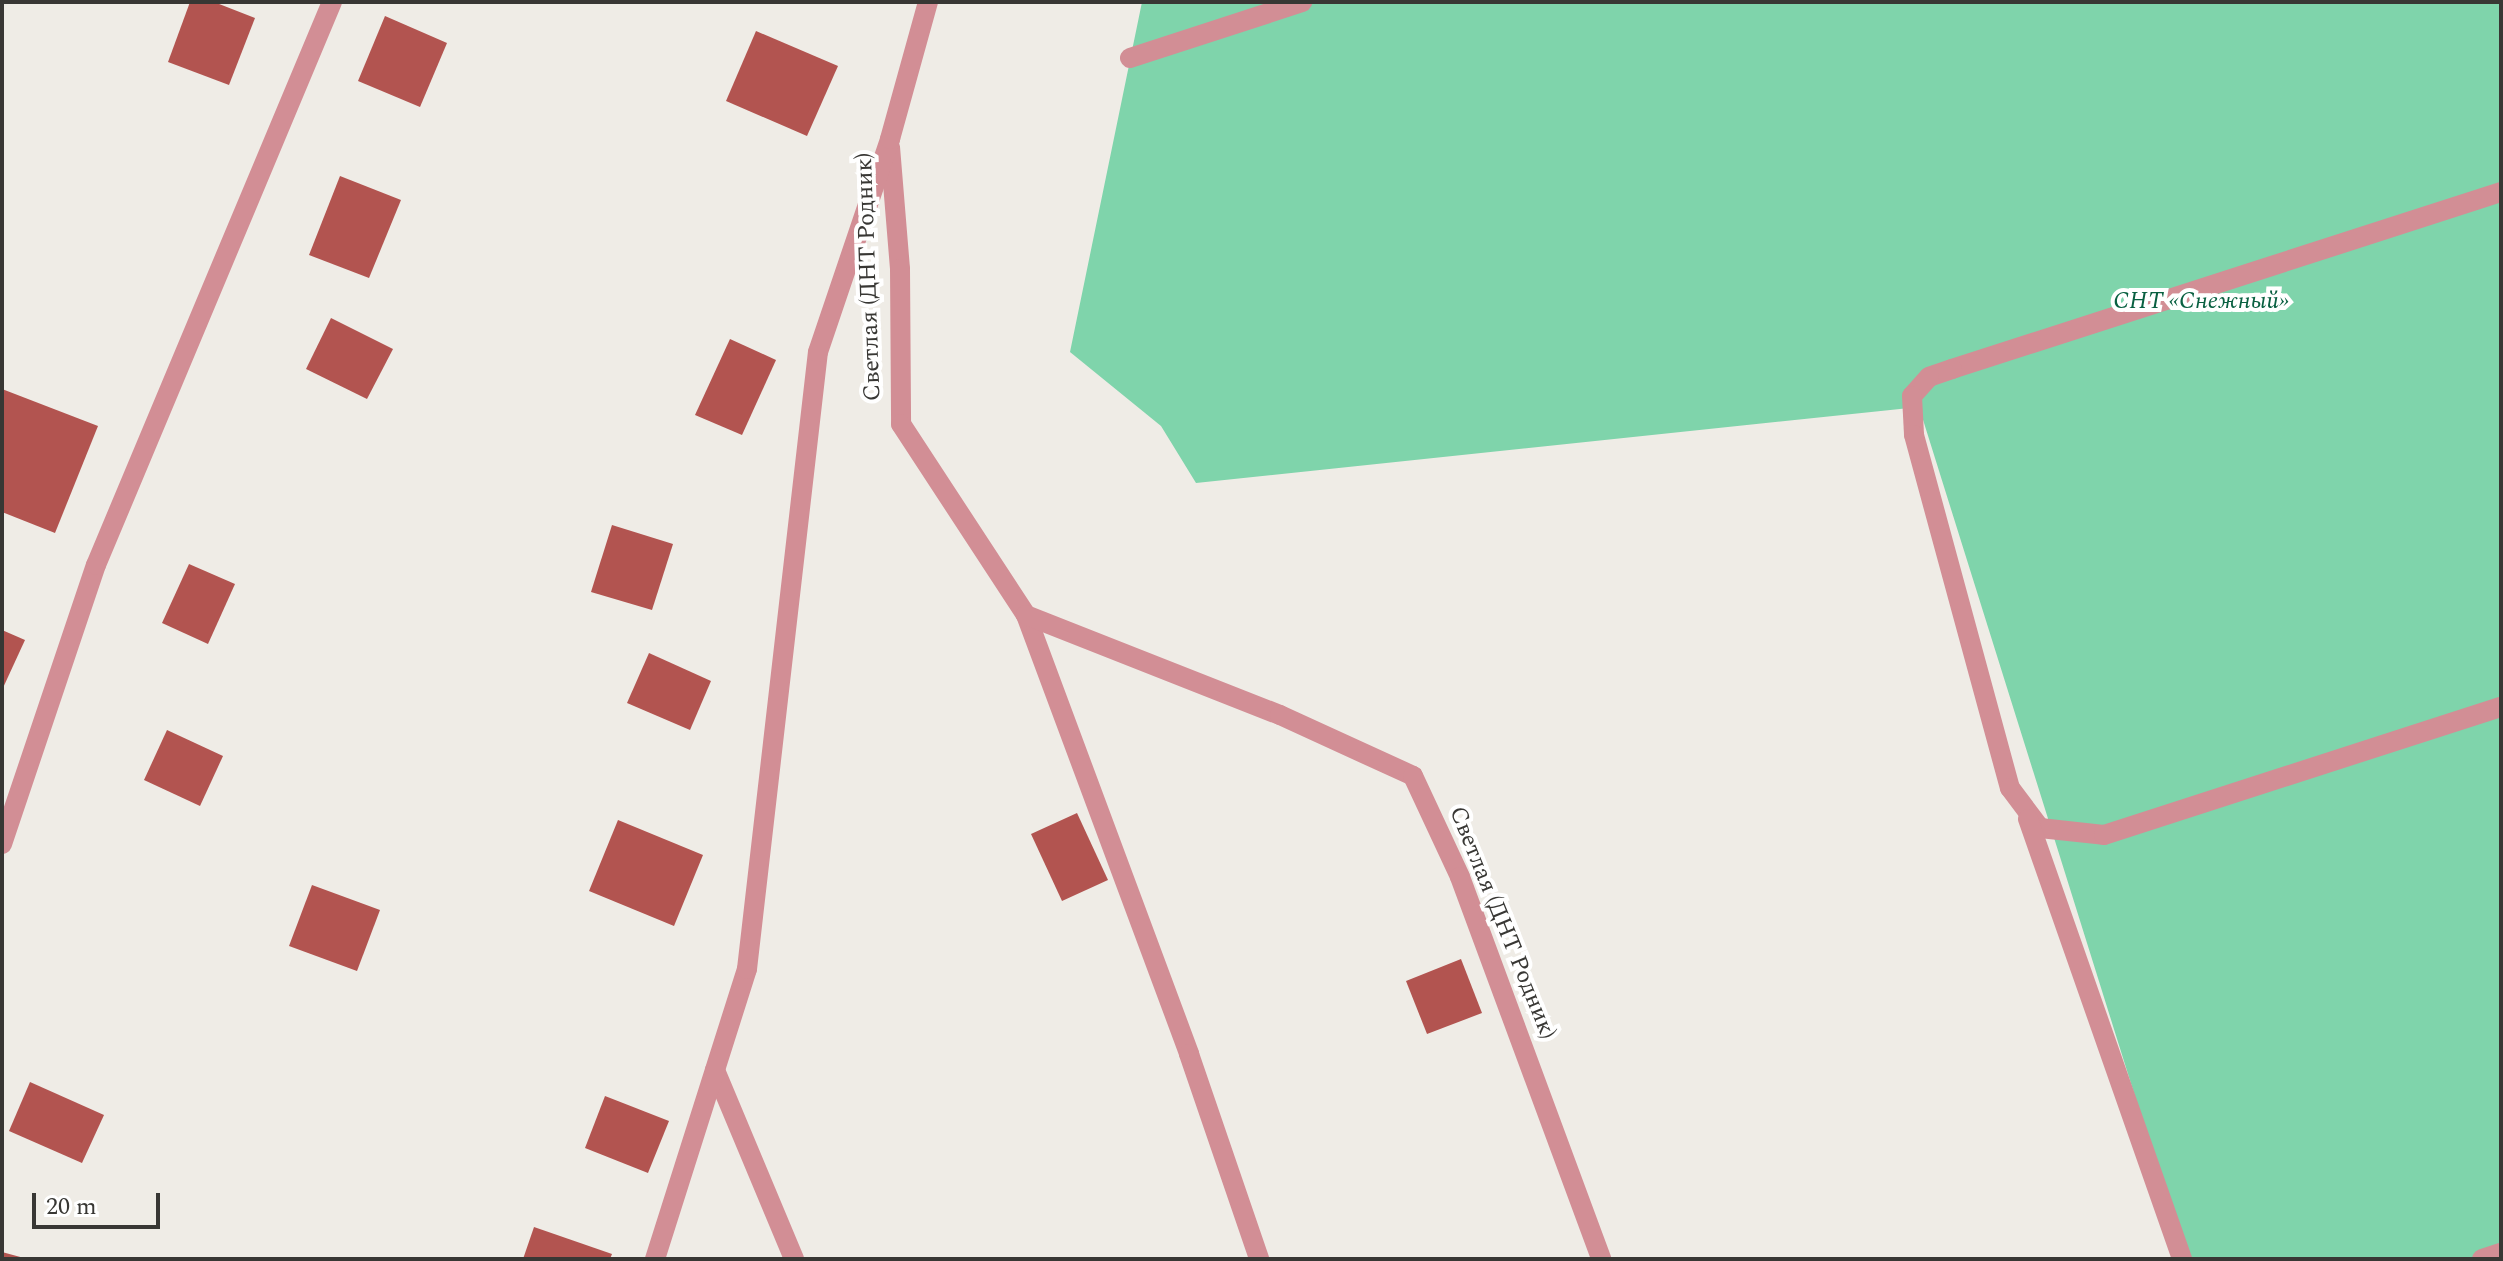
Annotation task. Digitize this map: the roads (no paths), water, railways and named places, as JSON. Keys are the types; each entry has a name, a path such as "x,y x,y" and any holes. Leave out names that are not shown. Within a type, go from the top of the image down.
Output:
{"street":[{"path":"2,844 96,565 332,2"},
{"path":"655,1259 747,969 818,352 890,139 928,2"},
{"path":"1130,58 1302,2"},
{"name":"Светлая (ДНТ Родник)","path":"890,139 900,269 901,424 1026,615 1189,1054 1259,1259"},
{"path":"2182,1259 2028,819 2010,788 1914,435 1912,396 1929,377 1952,369 2501,192"},
{"name":"Светлая (ДНТ Родник)","path":"1026,615 1280,715 1413,776 1460,877 1601,1259"},
{"path":"2028,819 2040,828 2067,834 2104,835 2501,707"},
{"path":"715,1070 794,1259"},
{"path":"2482,1259 2501,1253"}],"park label":[{"name":"СНТ «Снежный»","path":"2201,302"}]}
